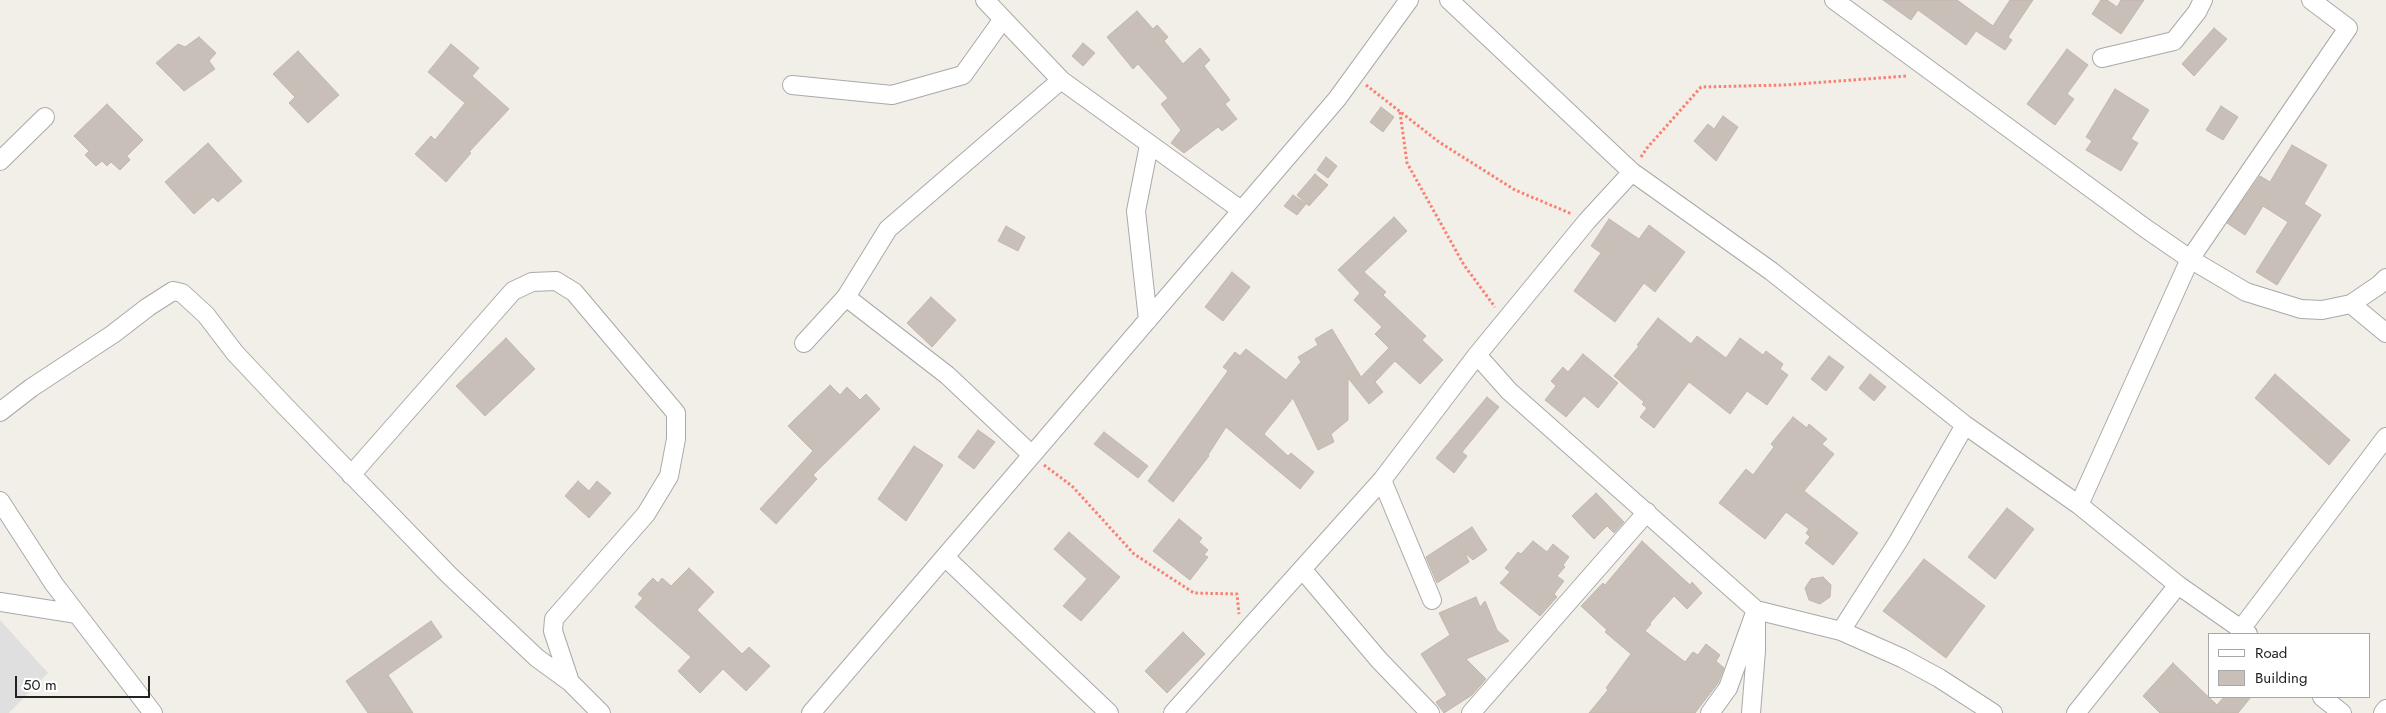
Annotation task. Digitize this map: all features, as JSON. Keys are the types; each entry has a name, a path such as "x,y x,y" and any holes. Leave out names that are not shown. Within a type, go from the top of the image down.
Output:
{"street":[{"path":"985,0 1061,80 1241,210"},
{"path":"812,713 1337,99 1409,0"},
{"path":"1449,0 1632,172 1771,271 1965,425 2079,505 2178,585 2245,632 2386,437"},
{"path":"1834,0 2145,228 2190,259 2246,292 2301,309 2322,310 2351,304 2386,278"},
{"path":"2102,58 2174,40 2197,12 2203,0"},
{"path":"2079,505 2190,259 2348,28 2310,0"},
{"path":"792,85 892,95 962,75 1003,19"},
{"path":"804,343 846,297 888,229 1061,80"},
{"path":"0,161 45,117"},
{"path":"1148,320 1136,211 1149,144"},
{"path":"1173,713 1382,480 1504,320 1587,220 1632,172"},
{"path":"351,475 513,291 532,282 556,281 574,292 676,413 676,439 669,476 646,514 554,619 553,630 570,682"},
{"path":"0,412 31,388 102,339 113,334 148,307 173,291 182,293 206,315 235,353 351,475 477,603 537,658 570,682 601,713"},
{"path":"846,297 947,375 1032,456"},
{"path":"2351,304 2386,333"},
{"path":"1477,355 1509,391 1756,610 1841,630 1917,666 1993,713"},
{"path":"1841,630 1899,540 1965,425"},
{"path":"1382,480 1432,600"},
{"path":"0,501 54,584 153,713"},
{"path":"1471,713 1647,512"},
{"path":"945,557 1109,713"},
{"path":"1302,569 1379,660 1430,713"},
{"path":"2076,713 2178,585"},
{"path":"0,602 77,614"},
{"path":"1710,713 1728,688 1756,610"},
{"path":"1751,713 1756,651 1756,610"},
{"path":"2323,698 2342,713"},
{"path":"2383,713 2386,709"}],"path":[{"path":"1632,172 1646,148 1701,87 1784,85 1935,74"},
{"path":"1354,75 1439,142 1515,190 1587,220"},
{"path":"1400,112 1407,163 1464,265 1504,320"},
{"path":"1032,456 1072,486 1134,554 1194,593 1237,594 1242,636"}],"shaded area":[{"path":"0,620 48,673 9,713 0,713"}],"building":[{"path":"1883,0 1957,0 1993,26 2010,0 2033,0 2008,37 2012,40 2005,50 1976,31 1966,45 1918,10 1911,20"},
{"path":"2101,0 2107,0 2117,7 2121,0 2144,0 2121,34 2092,14"},
{"path":"1137,11 1153,29 1157,25 1168,37 1164,41 1183,64 1200,48 1210,60 1204,66 1230,100 1225,104 1237,119 1222,131 1218,127 1184,153 1171,143 1181,130 1161,104 1168,98 1138,64 1133,69 1107,37"},
{"path":"2214,28 2227,39 2194,76 2182,64"},
{"path":"199,37 216,53 209,61 215,69 184,91 156,63 178,44 185,47"},
{"path":"1083,43 1095,53 1083,66 1072,56"},
{"path":"451,44 479,68 472,76 509,109 469,152 471,153 446,182 415,154 431,136 435,140 465,103 428,72"},
{"path":"2067,49 2088,65 2067,94 2074,99 2055,125 2027,104"},
{"path":"298,51 339,95 308,123 289,103 295,97 273,74"},
{"path":"2115,89 2149,110 2131,139 2138,143 2121,171 2086,150 2092,141 2086,137"},
{"path":"107,104 143,140 127,156 130,160 120,170 111,162 107,166 102,161 96,166 85,155 89,151 74,136"},
{"path":"2221,106 2238,117 2223,140 2206,130"},
{"path":"1381,107 1394,117 1383,132 1370,122"},
{"path":"1723,116 1738,127 1716,161 1694,141 1708,124 1714,129"},
{"path":"208,143 242,181 218,202 213,197 194,214 165,182"},
{"path":"2292,145 2327,165 2304,204 2321,215 2277,285 2256,272 2288,222 2263,206 2245,235 2227,223 2260,176 2270,182"},
{"path":"1326,157 1337,166 1328,178 1317,170"},
{"path":"1315,174 1328,185 1309,206 1297,195"},
{"path":"1293,195 1306,204 1297,215 1284,206"},
{"path":"1394,217 1407,231 1364,272 1386,292 1383,295 1426,336 1422,340 1443,360 1420,384 1395,361 1375,382 1383,392 1369,404 1348,378 1348,420 1331,434 1334,442 1318,450 1293,398 1264,434 1288,456 1291,453 1314,472 1300,489 1226,427 1209,456 1173,502 1148,481 1228,371 1223,367 1235,352 1240,356 1246,349 1286,380 1301,362 1298,357 1318,345 1315,339 1332,329 1361,377 1389,348 1375,334 1382,327 1354,300 1360,293 1338,270"},
{"path":"1609,219 1639,239 1649,225 1685,252 1655,292 1644,283 1615,322 1574,291 1601,253 1591,246"},
{"path":"1006,226 1025,237 1018,251 998,241"},
{"path":"1232,272 1250,287 1223,321 1205,307"},
{"path":"931,297 956,320 932,347 907,323"},
{"path":"1658,318 1691,344 1697,336 1726,358 1740,338 1763,355 1766,351 1783,364 1780,369 1788,375 1767,405 1747,391 1730,414 1689,382 1654,428 1640,417 1647,408 1642,404 1644,402 1614,376 1639,346 1637,345"},
{"path":"506,338 535,369 485,416 456,386"},
{"path":"1583,354 1618,383 1598,408 1584,396 1566,417 1545,400 1556,386 1551,381 1563,367 1568,372"},
{"path":"1829,356 1844,367 1826,391 1811,379"},
{"path":"1870,374 1886,387 1874,401 1859,388"},
{"path":"2275,374 2350,440 2329,465 2255,398"},
{"path":"830,385 840,395 847,387 860,400 866,394 880,409 813,475 817,479 776,524 760,509 813,451 788,426"},
{"path":"1487,397 1499,407 1462,452 1467,456 1454,473 1436,458"},
{"path":"1793,417 1807,428 1809,424 1827,439 1822,444 1834,454 1804,491 1858,533 1833,565 1805,543 1810,537 1806,533 1809,529 1786,512 1765,539 1719,503 1746,469 1753,475 1774,447 1771,444"},
{"path":"978,430 995,442 974,469 958,457"},
{"path":"1104,432 1148,466 1138,478 1094,444"},
{"path":"914,446 943,465 906,521 878,499"},
{"path":"578,481 589,491 597,481 611,493 589,518 565,496"},
{"path":"1596,493 1624,522 1614,533 1607,526 1594,539 1572,516"},
{"path":"2007,508 2034,529 1995,579 1968,557"},
{"path":"1179,519 1202,538 1199,542 1208,550 1204,555 1208,557 1190,580 1153,551"},
{"path":"1472,527 1487,550 1473,560 1465,553 1469,562 1437,583 1426,557"},
{"path":"1069,532 1120,577 1081,621 1063,606 1087,579 1054,549"},
{"path":"1533,541 1547,552 1553,544 1569,557 1563,565 1565,567 1557,576 1564,581 1554,594 1557,597 1540,616 1500,583 1510,572 1505,568 1518,552 1521,554"},
{"path":"1642,541 1690,585 1692,582 1702,593 1687,609 1674,596 1645,631 1685,662 1693,652 1698,655 1706,644 1720,655 1716,661 1724,668 1718,683 1695,713 1589,713 1608,690 1606,688 1631,654 1605,632 1607,630 1581,606 1603,583 1605,585"},
{"path":"1924,559 1985,606 1946,658 1883,611"},
{"path":"689,568 714,592 697,610 742,654 749,647 770,666 746,691 723,669 700,693 678,671 691,657 635,607 643,598 638,594 653,578 658,583 662,578 671,586"},
{"path":"1823,577 1831,585 1830,597 1820,604 1809,600 1805,588 1811,579"},
{"path":"1476,597 1480,607 1485,601 1497,630 1509,641 1466,659 1486,679 1472,695 1444,713 1436,702 1447,695 1421,654 1450,635 1439,613"},
{"path":"431,621 442,637 388,675 413,713 368,713 346,681"},
{"path":"1183,632 1205,654 1167,693 1145,671"},
{"path":"2173,663 2217,705 2223,698 2250,698 2238,713 2160,713 2143,696"}]}
